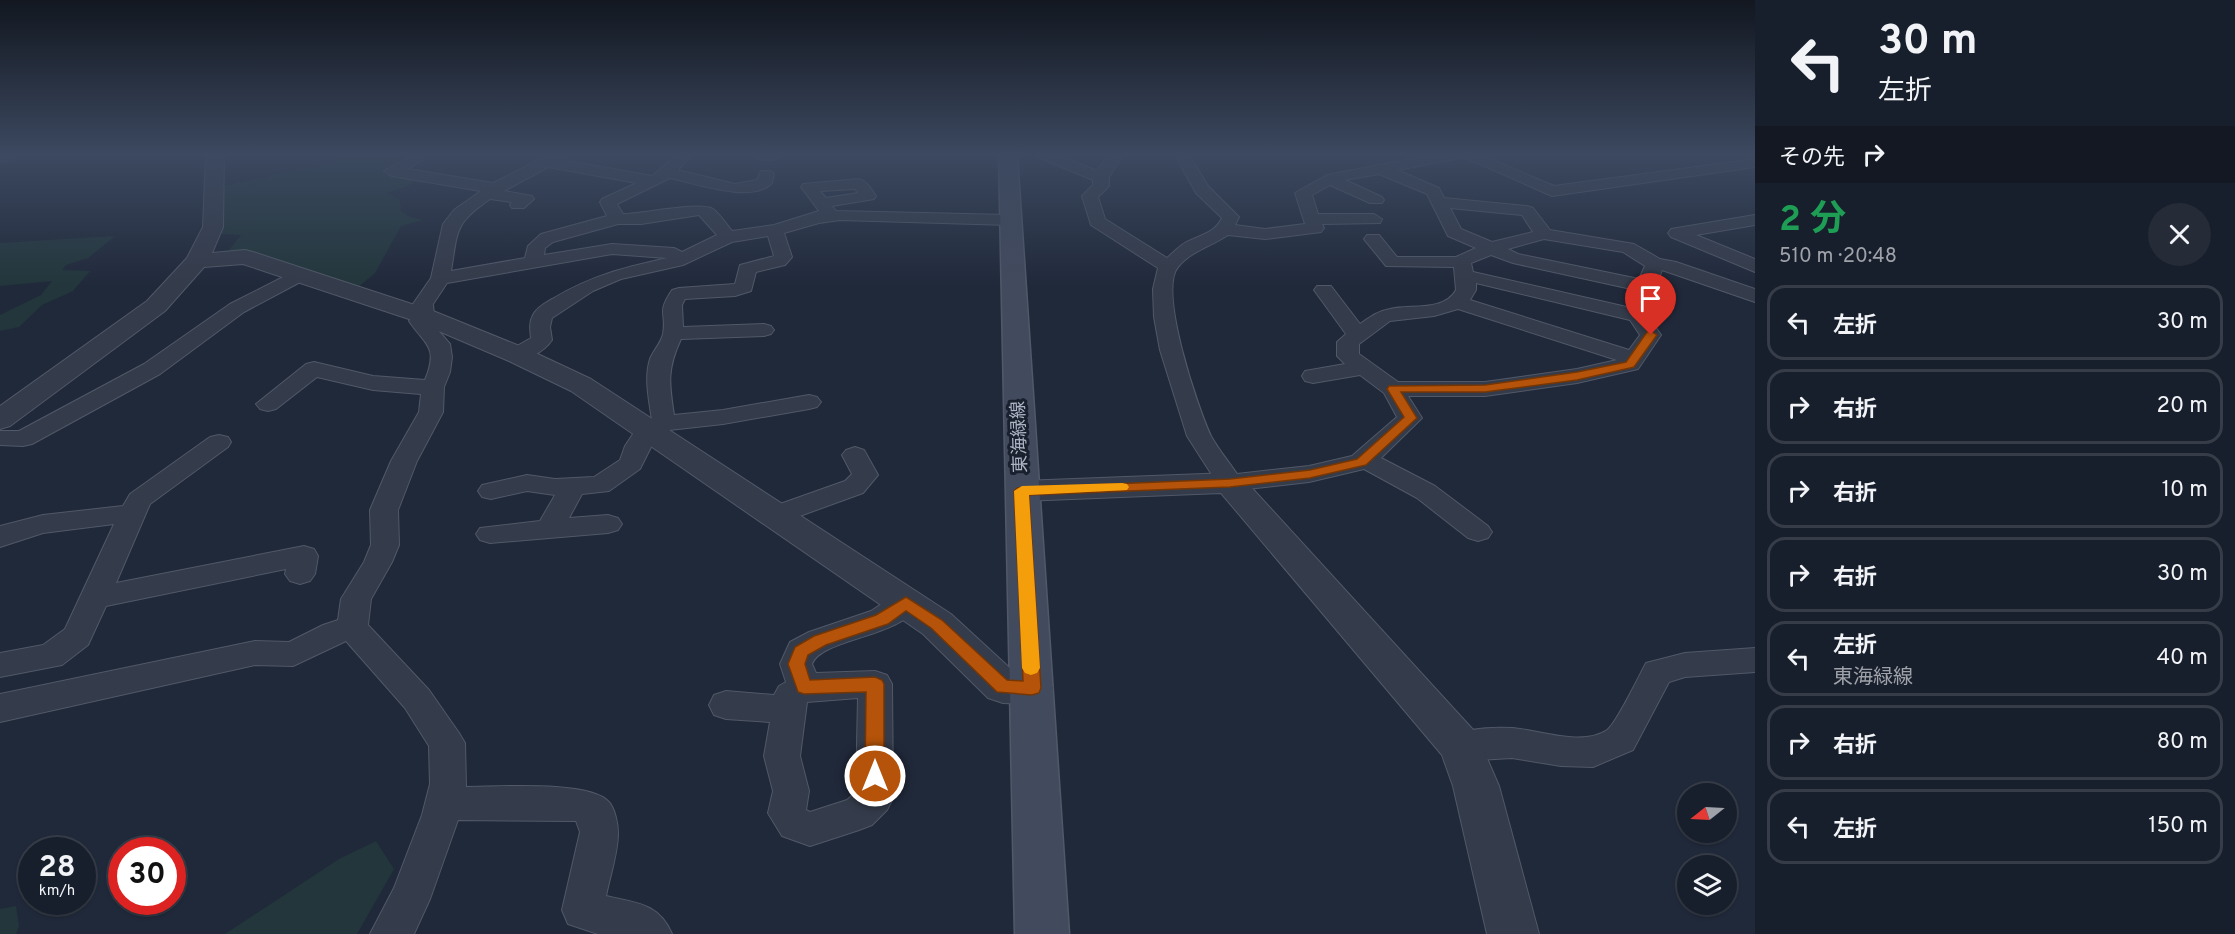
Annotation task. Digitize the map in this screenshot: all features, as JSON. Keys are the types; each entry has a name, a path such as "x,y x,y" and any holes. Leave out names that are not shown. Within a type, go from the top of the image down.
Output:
{"main road":[{"name":"東海緑線","path":"1009,199 1042,934"}],"street":[{"path":"0,420 156,306 197,261 213,227 214,199"},
{"path":"352,628 356,599 378,562 385,544 384,510 404,461 431,412 433,387 439,372 440,351 434,336 419,321 424,316 423,303 440,278 451,224 455,218 482,199"},
{"path":"518,205 524,199"},
{"path":"615,199 608,202 616,219"},
{"path":"1091,199 1097,221 1168,266"},
{"path":"1209,199 1218,209 1231,217 1225,229 1210,239 1195,244 1168,266 1163,289 1164,317 1172,350 1199,436 1230,483 1461,746 1476,786 1513,934"},
{"path":"1225,229 1265,234 1315,228 1305,199"},
{"path":"1437,199 1454,232 1514,258 1646,286"},
{"path":"1439,202 1527,211 1544,234"},
{"path":"533,262 537,246 547,238 616,219 641,219 700,210 707,212 728,237"},
{"path":"518,355 542,340 540,327 542,316 564,299 615,275 689,256 728,237 775,231 819,211 840,215 1010,220"},
{"path":"1312,219 1374,219"},
{"path":"1755,220 1677,233 1755,266"},
{"path":"656,427 660,361 673,334 672,305 679,294 735,290 744,287 747,269 779,261 783,257 775,231"},
{"path":"1463,268 1491,248 1544,234 1628,248 1655,264 1670,266 1755,296"},
{"path":"1373,239 1392,262 1463,268 1639,316 1651,335 1630,364 1577,376 1494,387 1393,389"},
{"path":"440,278 612,249 680,253 689,256"},
{"path":"197,261 245,257 424,316 518,355 581,385 656,427 776,515 936,624 1003,687 1032,688"},
{"path":"560,257 564,299"},
{"path":"1639,316 1646,286 1655,264"},
{"path":"1022,491 1230,483 1310,474 1361,462 1410,418 1393,389 1348,356 1348,342 1383,317 1451,307 1466,288 1463,268"},
{"path":"0,438 23,439 152,369 237,308 297,276"},
{"path":"1324,290 1358,335"},
{"path":"1456,302 1634,359"},
{"path":"673,334 706,330 726,333 764,330"},
{"path":"268,404 305,366 343,379 371,384 433,387"},
{"path":"1313,376 1362,368"},
{"path":"490,491 527,483 600,485 631,464 637,446 656,427 809,402"},
{"path":"0,665 51,656 77,637 139,500 221,440"},
{"path":"776,515 854,487 865,475 855,455"},
{"path":"1364,459 1426,492 1478,532"},
{"path":"549,529 573,486"},
{"path":"0,538 5,533 32,526 132,514"},
{"path":"490,534 608,524"},
{"path":"95,598 304,556 300,574"},
{"path":"726,705 796,699 875,684 874,798 859,813 810,829 791,819 791,791 782,756 796,699 796,664 801,651 820,640 882,620 906,603"},
{"path":"0,708 255,653 292,654 334,633 352,628"},
{"path":"352,628 417,699 447,744 448,784 444,803 410,899 391,934"},
{"path":"1461,746 1512,743 1561,751 1593,752 1621,740 1658,672 1685,665 1755,660"},
{"path":"444,803 584,806 596,814 598,832 584,910 642,925 651,934"}],"green space":[{"path":"222,199 397,199 400,200 401,211 410,217 423,220 401,226 375,273 356,289 229,250 241,235 222,234"},
{"path":"115,236 88,258 66,265 62,270 90,271 73,291 42,305 19,327 0,331 0,315 41,295 52,281 0,286 0,243"},
{"path":"376,841 394,869 357,934 225,934 339,859"},
{"path":"16,906 19,926 16,934 0,934 0,909"}],"slow traffic":[{"path":"1031,668 1022,491 1122,487"}],"route":[{"path":"875,776 875,684 804,687 796,664 801,651 820,640 882,620 906,603 936,624 1003,687 1032,688 1022,491 1230,483 1310,474 1361,462 1410,418 1393,389 1485,388 1577,376 1630,364 1651,335"}]}
